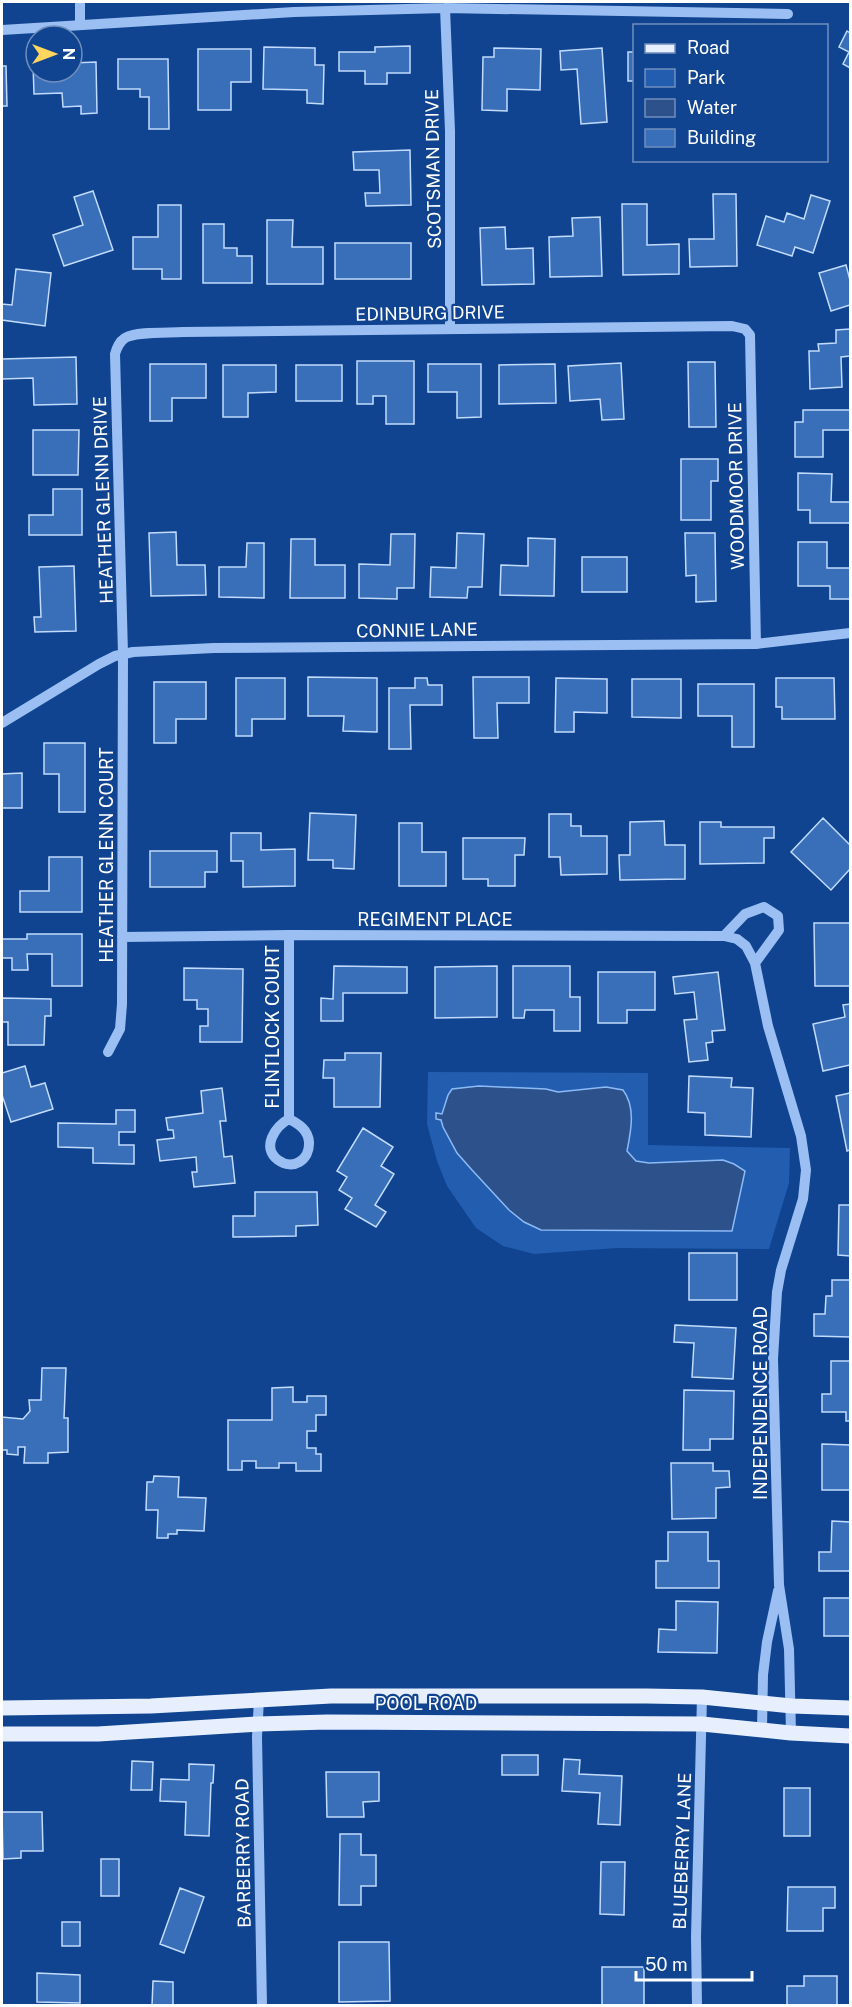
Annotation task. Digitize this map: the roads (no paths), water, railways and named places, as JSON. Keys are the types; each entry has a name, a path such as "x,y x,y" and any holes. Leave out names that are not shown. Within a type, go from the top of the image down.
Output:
{"main road":[{"name":"POOL ROAD","path":"2,1708 151,1706 331,1696 702,1697 792,1706 850,1708"},
{"name":"POOL ROAD","path":"2,1734 98,1734 327,1722 702,1724 850,1736"}],"street":[{"path":"80,2 80,24"},
{"path":"84,25 294,12 445,8 788,14"},
{"name":"SCOTSMAN DRIVE","path":"445,8 450,131 450,329"},
{"path":"2,30 24,29"},
{"name":"EDINBURG DRIVE","path":"118,345 126,337 137,334 183,332 732,326 745,329"},
{"name":"WOODMOOR DRIVE","path":"745,329 750,334 756,645"},
{"name":"HEATHER GLENN DRIVE","path":"118,345 115,354 123,654"},
{"name":"CONNIE LANE","path":"2,723 99,664 123,654 214,648 756,645 850,633"},
{"name":"HEATHER GLENN COURT","path":"108,1052 120,1029 122,1004 123,654"},
{"path":"724,936 745,914 764,907 778,916 779,930 755,963"},
{"name":"FLINTLOCK COURT","path":"289,935 289,1119"},
{"name":"REGIMENT PLACE","path":"122,937 724,936 737,939 746,946"},
{"name":"INDEPENDENCE ROAD","path":"746,946 755,963 768,1026 801,1136 806,1170 803,1199 781,1270 777,1292 774,1359 779,1585 789,1649 791,1732"},
{"name":"INDEPENDENCE ROAD","path":"762,1729 763,1675 767,1642 779,1585"},
{"name":"BLUEBERRY LANE","path":"697,2006 696,1937 702,1697"},
{"name":"BARBERRY ROAD","path":"259,1699 262,2006"}],"water":[{"path":"479,1086 546,1089 558,1092 606,1087 623,1090 631,1111 627,1151 636,1161 649,1163 723,1160 745,1171 732,1231 541,1230 524,1222 509,1210 457,1153 441,1120 436,1119 436,1113 442,1114 452,1089"}]}
